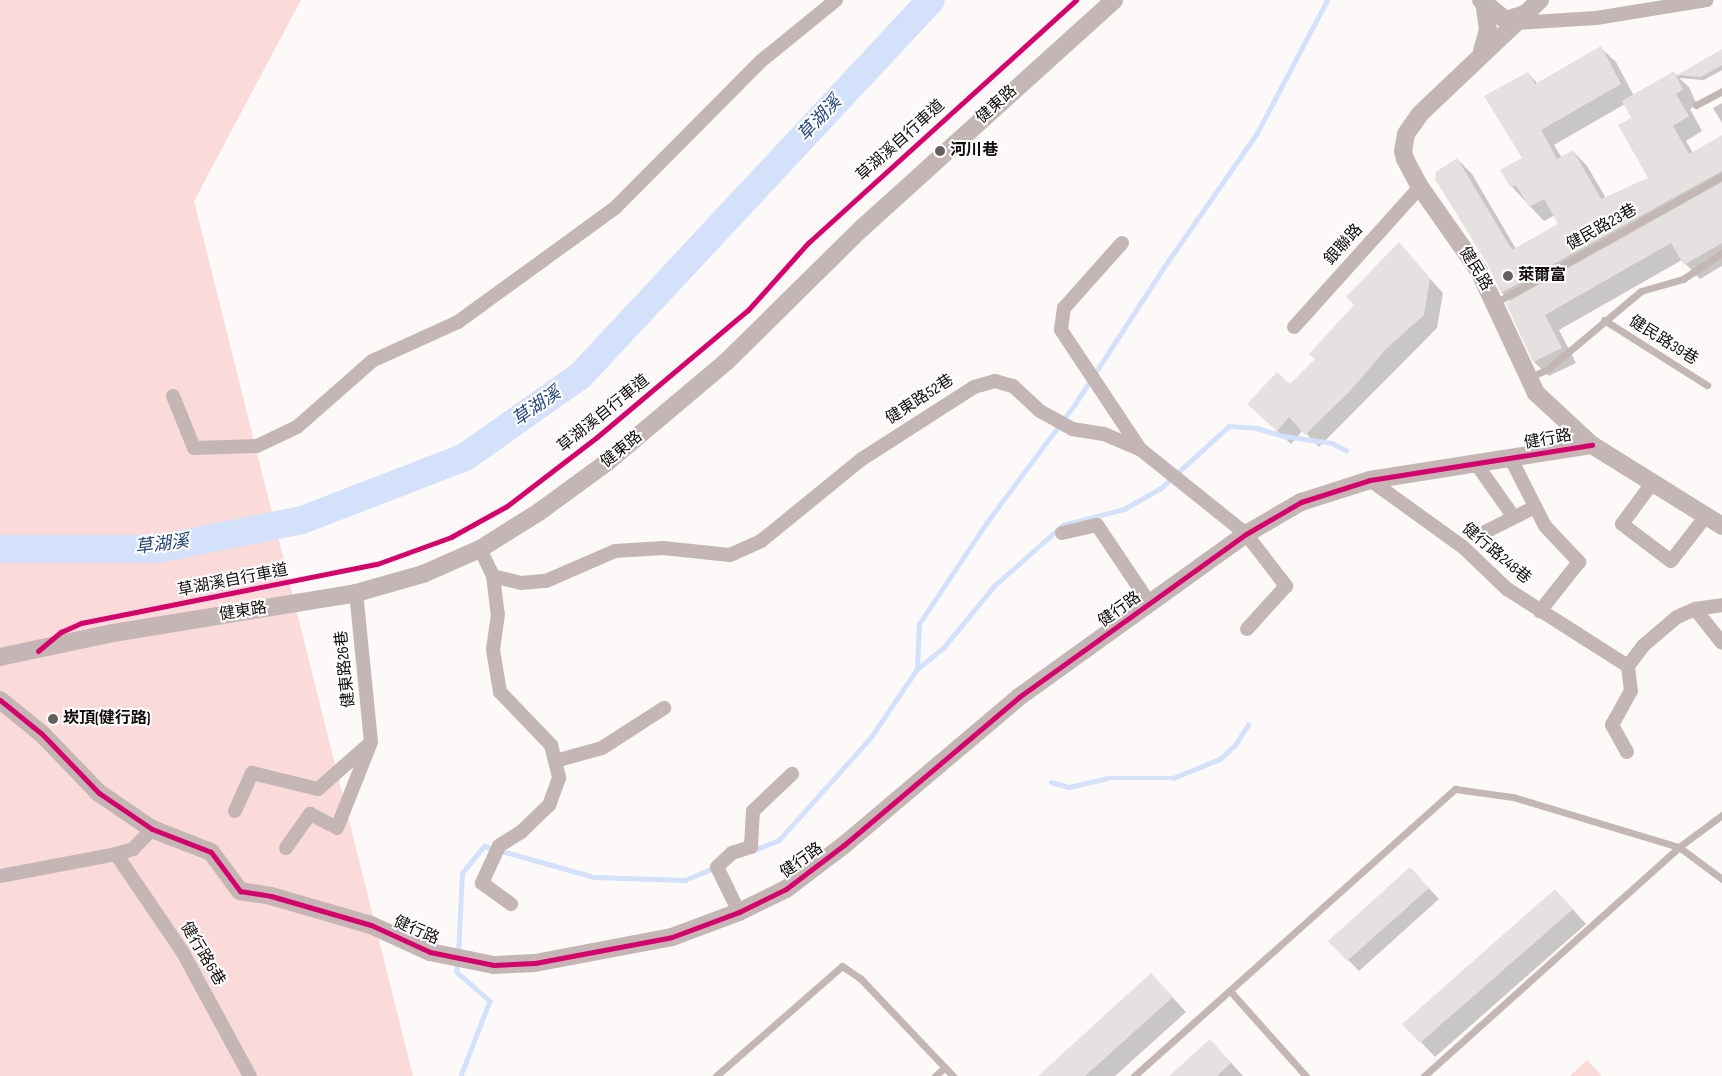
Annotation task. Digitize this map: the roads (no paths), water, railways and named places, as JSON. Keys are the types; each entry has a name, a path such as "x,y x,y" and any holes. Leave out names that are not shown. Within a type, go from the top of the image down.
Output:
{"street":[{"path":"173,396 194,448 257,446 297,427 372,361 458,322 615,208 761,61 836,0"},
{"name":"健東路","path":"0,657 113,633 356,593 423,574 480,549 540,512 606,463 726,362 868,222 1114,0"},
{"path":"1489,4 1506,20 1516,20 1529,9 1596,18 1707,0"},
{"path":"1480,56 1488,30 1489,4"},
{"name":"健民路","path":"1529,9 1420,114 1406,134 1403,151 1420,187 1479,271 1528,378 1553,412 1592,445 1722,526"},
{"name":"銀聯路","path":"1294,327 1420,187"},
{"path":"1122,243 1064,308 1061,330 1140,449 1246,534 1286,586 1247,629"},
{"name":"健東路52巷","path":"493,576 520,583 546,581 615,551 663,548 730,555 761,541 862,459 974,387 995,381 1013,386 1040,411 1072,429 1104,434 1140,449"},
{"name":"健行路","path":"0,700 42,734 98,793 152,830 211,852 240,891 271,896 371,925 430,952 494,964 535,963 655,941 739,912 786,889 813,870 1019,697 1246,534 1301,502 1370,480 1476,465 1592,445"},
{"path":"1511,459 1546,526 1579,562 1540,611"},
{"path":"1476,465 1513,516"},
{"name":"健行路248巷","path":"1370,480 1463,546 1507,588 1628,666"},
{"path":"1653,482 1622,524 1671,561 1706,516"},
{"path":"1485,532 1535,506"},
{"path":"1062,533 1097,524 1150,604"},
{"path":"480,549 493,576 498,614 493,650 500,692 551,745 559,778 550,805 521,832 499,846 482,883 511,904"},
{"name":"健東路26巷","path":"286,848 310,814 337,828 371,742 356,593"},
{"path":"1627,752 1612,725 1631,691 1628,666 1644,645 1677,617 1695,609 1722,605"},
{"path":"1695,609 1722,643"},
{"path":"555,761 602,748 664,708"},
{"path":"235,811 252,773 318,789 371,742"},
{"path":"739,912 717,867 732,853 751,847 752,811 792,774"},
{"path":"0,876 116,854 133,849 152,830"},
{"name":"健行路6巷","path":"116,854 182,951 250,1076"}],"lane":[{"path":"1696,105 1722,91"},
{"name":"健民路23巷","path":"1494,304 1722,176"},
{"name":"健民路39巷","path":"1528,378 1548,369 1640,290 1683,279 1722,253"},
{"name":"健民路39巷","path":"1604,320 1707,385"},
{"path":"1134,1076 1455,789 1513,797 1679,847 1722,879"},
{"path":"1424,1076 1679,847 1722,815"},
{"path":"716,1076 842,966 860,978 953,1076"},
{"path":"1230,991 1306,1076"},
{"path":"935,1076 945,1068"}],"waterway":[{"name":"草湖溪","path":"0,549 157,549 302,520 465,457 580,376 931,0"},
{"path":"752,851 779,840 871,737 917,669 919,624 987,522 1075,404 1164,267 1257,133 1327,0"},
{"path":"917,669 944,647 995,585 1063,525 1124,509 1161,488 1229,426 1257,428 1284,436 1332,443 1346,450"},
{"path":"1051,782 1069,787 1107,778 1173,778 1220,759 1235,745 1248,725"},
{"path":"458,955 462,873 484,846 594,877 685,880 715,867"},
{"path":"457,963 457,972 490,1001 461,1076"}],"place":[{"name":"河川巷","path":"940,151"},
{"name":"萊爾富","path":"1508,276"},
{"name":"崁頂(健行路)","path":"53,719"}]}
